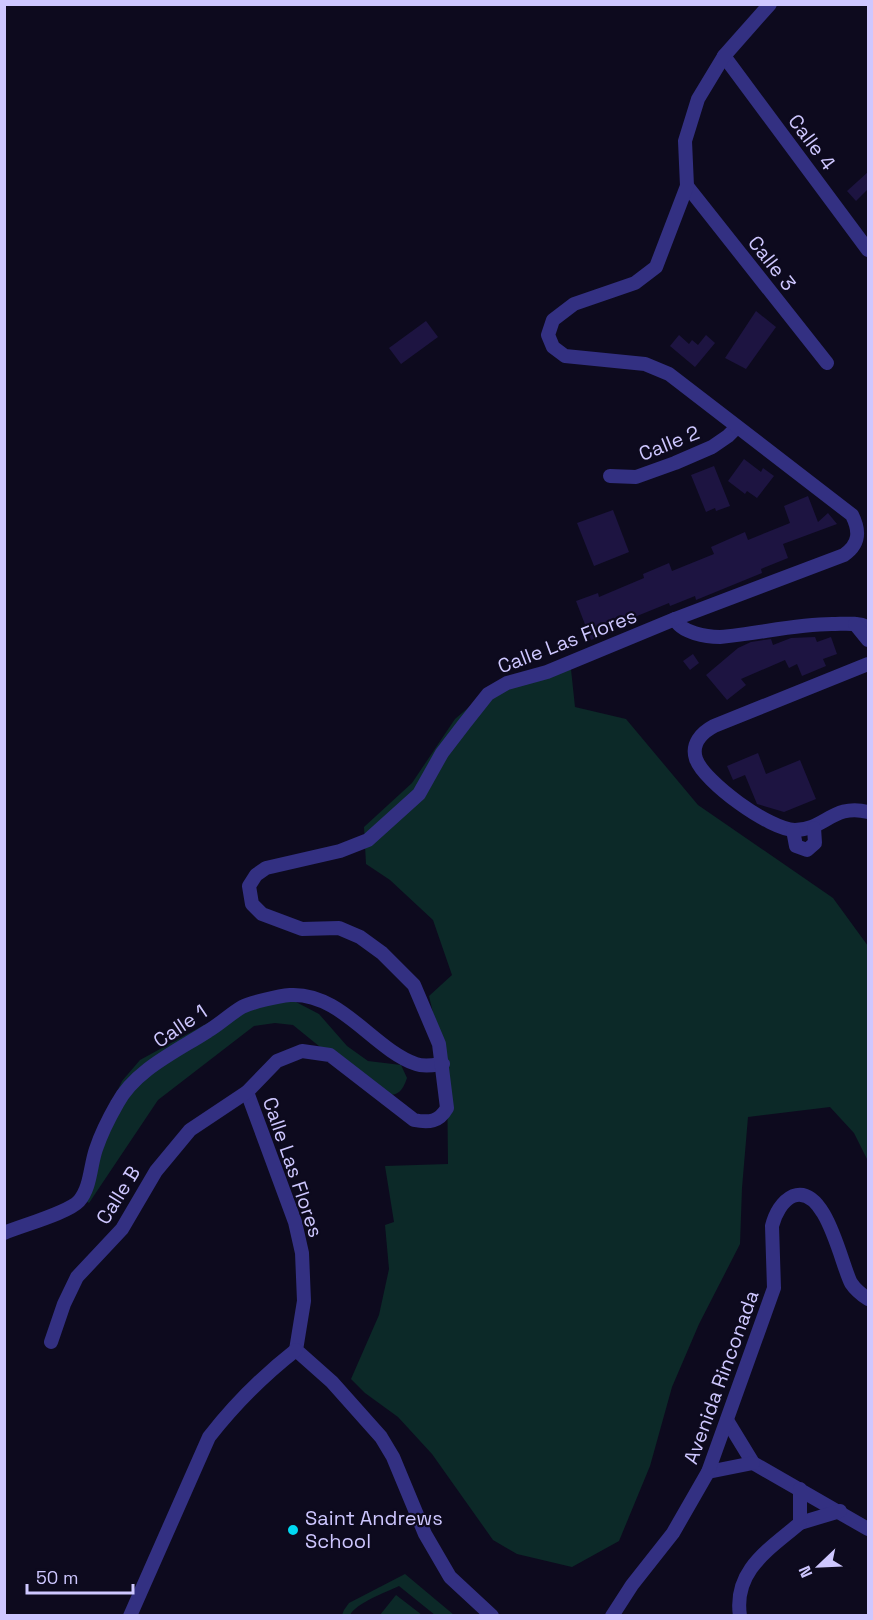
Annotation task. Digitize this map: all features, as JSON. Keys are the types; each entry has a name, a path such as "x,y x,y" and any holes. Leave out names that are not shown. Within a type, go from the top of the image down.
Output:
{"street":[{"name":"Calle Las Flores","path":"296,1350 304,1301 302,1253 295,1222 247,1092 277,1060 302,1051 315,1052 330,1055 414,1120 425,1122 439,1118 447,1108 436,1033 414,985 382,953 360,937 339,928 302,928 262,914 252,904 249,891 250,884 256,875 266,868 340,851 369,840 419,794 442,753 488,694 507,683 547,672 675,619 844,555 854,547 858,540 857,525 852,515 669,374 645,364 565,356 553,347 548,335 553,320 574,304 635,283 656,267 687,186 685,141 698,99 724,56 770,4"},
{"name":"Calle 4","path":"724,56 868,250"},
{"name":"Calle 3","path":"687,186 827,363"},
{"name":"Calle 2","path":"610,476 636,477 675,463 712,447 737,427"},
{"path":"675,619 678,625 688,631 718,637 809,624 862,626 868,640 868,658 714,726 705,731 697,741 695,753 696,759 709,777 742,806 768,821 793,830 814,828 832,815 847,810 868,812"},
{"path":"793,830 796,846 807,850 815,843 814,828"},
{"name":"Calle 1","path":"4,1233 68,1210 78,1202 85,1193 96,1150 106,1127 118,1102 128,1088 175,1051 210,1030 243,1006 290,995 325,1002 415,1064 426,1066 442,1064"},
{"name":"Calle B","path":"51,1342 64,1304 77,1277 122,1229 156,1171 190,1130 247,1092"},
{"name":"Avenida Rinconada","path":"612,1616 632,1585 673,1533 708,1472 728,1422 742,1374 774,1288 772,1226 775,1216 790,1197 800,1195 811,1198 821,1210 842,1254 852,1283 868,1299"},
{"path":"130,1616 209,1437 274,1367 296,1350 332,1382 381,1437 393,1457 425,1534 450,1577 492,1616"},
{"path":"728,1422 753,1463 868,1529"},
{"path":"708,1472 753,1463"},
{"path":"800,1489 800,1523"},
{"path":"740,1616 738,1602 740,1587 752,1564 800,1523 840,1511"}],"green space":[{"path":"570,660 575,707 626,719 698,805 833,898 868,946 868,1161 854,1133 830,1107 748,1117 740,1244 699,1324 672,1387 650,1466 619,1541 572,1567 517,1554 493,1540 432,1454 398,1417 365,1393 351,1379 379,1315 389,1269 385,1225 394,1222 385,1166 448,1164 447,1071 429,996 452,975 433,920 390,880 366,864 364,827 412,783 455,719 497,683"},
{"path":"272,997 296,1002 319,1014 347,1046 368,1061 401,1065 407,1078 400,1092 393,1095 378,1094 293,1025 275,1023 254,1026 158,1100 89,1203 78,1195 91,1147 122,1081 140,1060 246,1002"},
{"path":"405,1574 454,1615 435,1615 399,1586 358,1606 350,1615 342,1615 349,1603"},
{"path":"396,1595 422,1615 380,1615"}],"building":[{"path":"868,172 868,189 856,201 847,191"},
{"path":"756,311 776,327 746,369 725,358"},
{"path":"426,321 438,337 401,364 389,348"},
{"path":"679,335 689,344 692,340 698,345 706,335 715,343 695,367 670,346"},
{"path":"744,459 761,472 763,468 774,476 757,498 747,491 745,494 728,481"},
{"path":"714,466 730,506 706,512 691,475"},
{"path":"808,496 818,522 828,513 837,524 783,544 788,558 761,569 762,573 696,600 695,596 670,606 669,603 610,627 612,632 591,640 576,601 598,593 599,597 644,578 643,574 669,563 672,571 714,554 711,547 745,532 748,540 790,523 784,506"},
{"path":"613,510 629,552 594,566 577,523"},
{"path":"815,637 817,642 831,637 837,654 823,659 826,666 802,676 797,664 789,668 785,660 741,679 746,685 727,700 706,675 738,648 751,642 771,639 773,645 791,638"},
{"path":"693,654 699,663 690,670 683,661"},
{"path":"758,753 766,774 800,760 816,799 784,812 757,804 745,775 733,780 727,766"}],"place":[{"name":"Saint Andrews School","path":"293,1530"}]}
